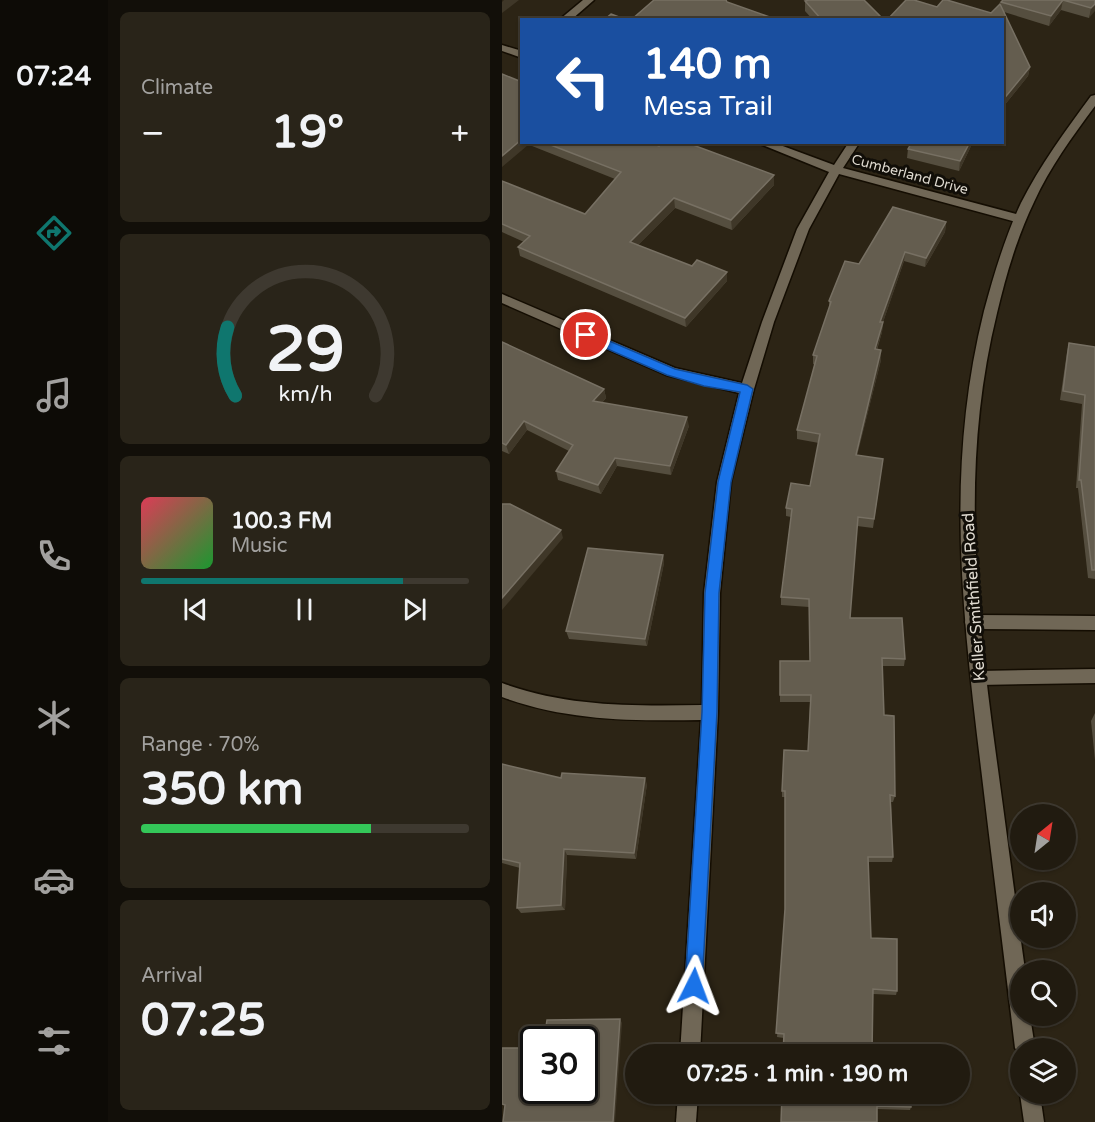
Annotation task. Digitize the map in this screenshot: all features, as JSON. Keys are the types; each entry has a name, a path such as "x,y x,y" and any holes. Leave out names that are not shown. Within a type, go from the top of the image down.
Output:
{"street":[{"path":"566,18 589,0"},
{"path":"502,48 520,54"},
{"name":"Keller Smithfield Road","path":"1024,1038 973,622 966,523 975,385 1000,279 1020,219 1043,174 1094,98"},
{"name":"Cumberland Drive","path":"765,144 836,170 1020,219"},
{"path":"691,1044 710,712 712,593 724,482 747,389 768,322 803,229 836,170 854,144"},
{"path":"502,298 671,372 747,389"},
{"path":"973,622 1094,623"},
{"path":"979,678 1094,676"},
{"path":"502,690 513,695 559,705 618,713 710,712"},
{"path":"686,1122 687,1104"},
{"path":"1031,1104 1034,1122"}],"building":[{"path":"654,0 726,0 772,18 633,18"},
{"path":"864,0 880,16 874,18 820,18 805,1"},
{"path":"906,0 937,7 943,0 947,0 991,13 1000,4 1030,67 1004,99 1004,18 889,18"},
{"path":"1003,0 1063,0 1051,16 1001,2"},
{"path":"1063,0 1095,0 1095,4 1091,8"},
{"path":"611,14 622,18 606,18"},
{"path":"502,74 520,81 520,141 502,156"},
{"path":"548,144 654,144 659,146 661,144 690,144 774,175 731,220 674,198 630,242 692,266 697,260 727,272 685,318 518,247 530,236 502,224 502,181 585,214 621,172"},
{"path":"911,144 969,144 960,161 908,149"},
{"path":"893,207 946,222 926,258 905,252 880,322 883,322 875,349 881,350 856,455 883,459 874,519 858,517 850,618 902,618 905,659 882,658 884,715 894,716 895,796 890,795 893,857 868,857 871,938 897,939 897,991 873,989 872,1044 784,1044 784,1034 776,1033 785,909 785,791 782,791 784,750 808,751 811,695 780,695 780,661 810,661 809,599 781,597 792,509 786,508 791,483 810,486 820,434 797,430 817,356 813,355 831,302 829,301 845,261 859,264"},
{"path":"502,342 604,389 593,401 687,417 670,466 615,458 598,485 556,471 573,445 524,421 506,445 502,443"},
{"path":"1069,343 1095,347 1095,570 1092,570 1081,480 1079,480 1085,395 1063,391"},
{"path":"502,504 510,504 561,530 502,598"},
{"path":"588,548 663,555 645,639 566,631"},
{"path":"502,764 561,778 562,773 645,778 634,853 564,849 561,905 517,908 520,863 502,859"},
{"path":"620,1019 613,1122 503,1122 505,1105 502,1104 502,1048 520,1048 520,1104 598,1104 598,1026 546,1026 547,1020"},
{"path":"782,1104 911,1104 911,1107 877,1106 877,1122 781,1122"}],"route":[{"path":"586,335 671,372 747,389 724,482 712,593 710,712 694,986"}]}
